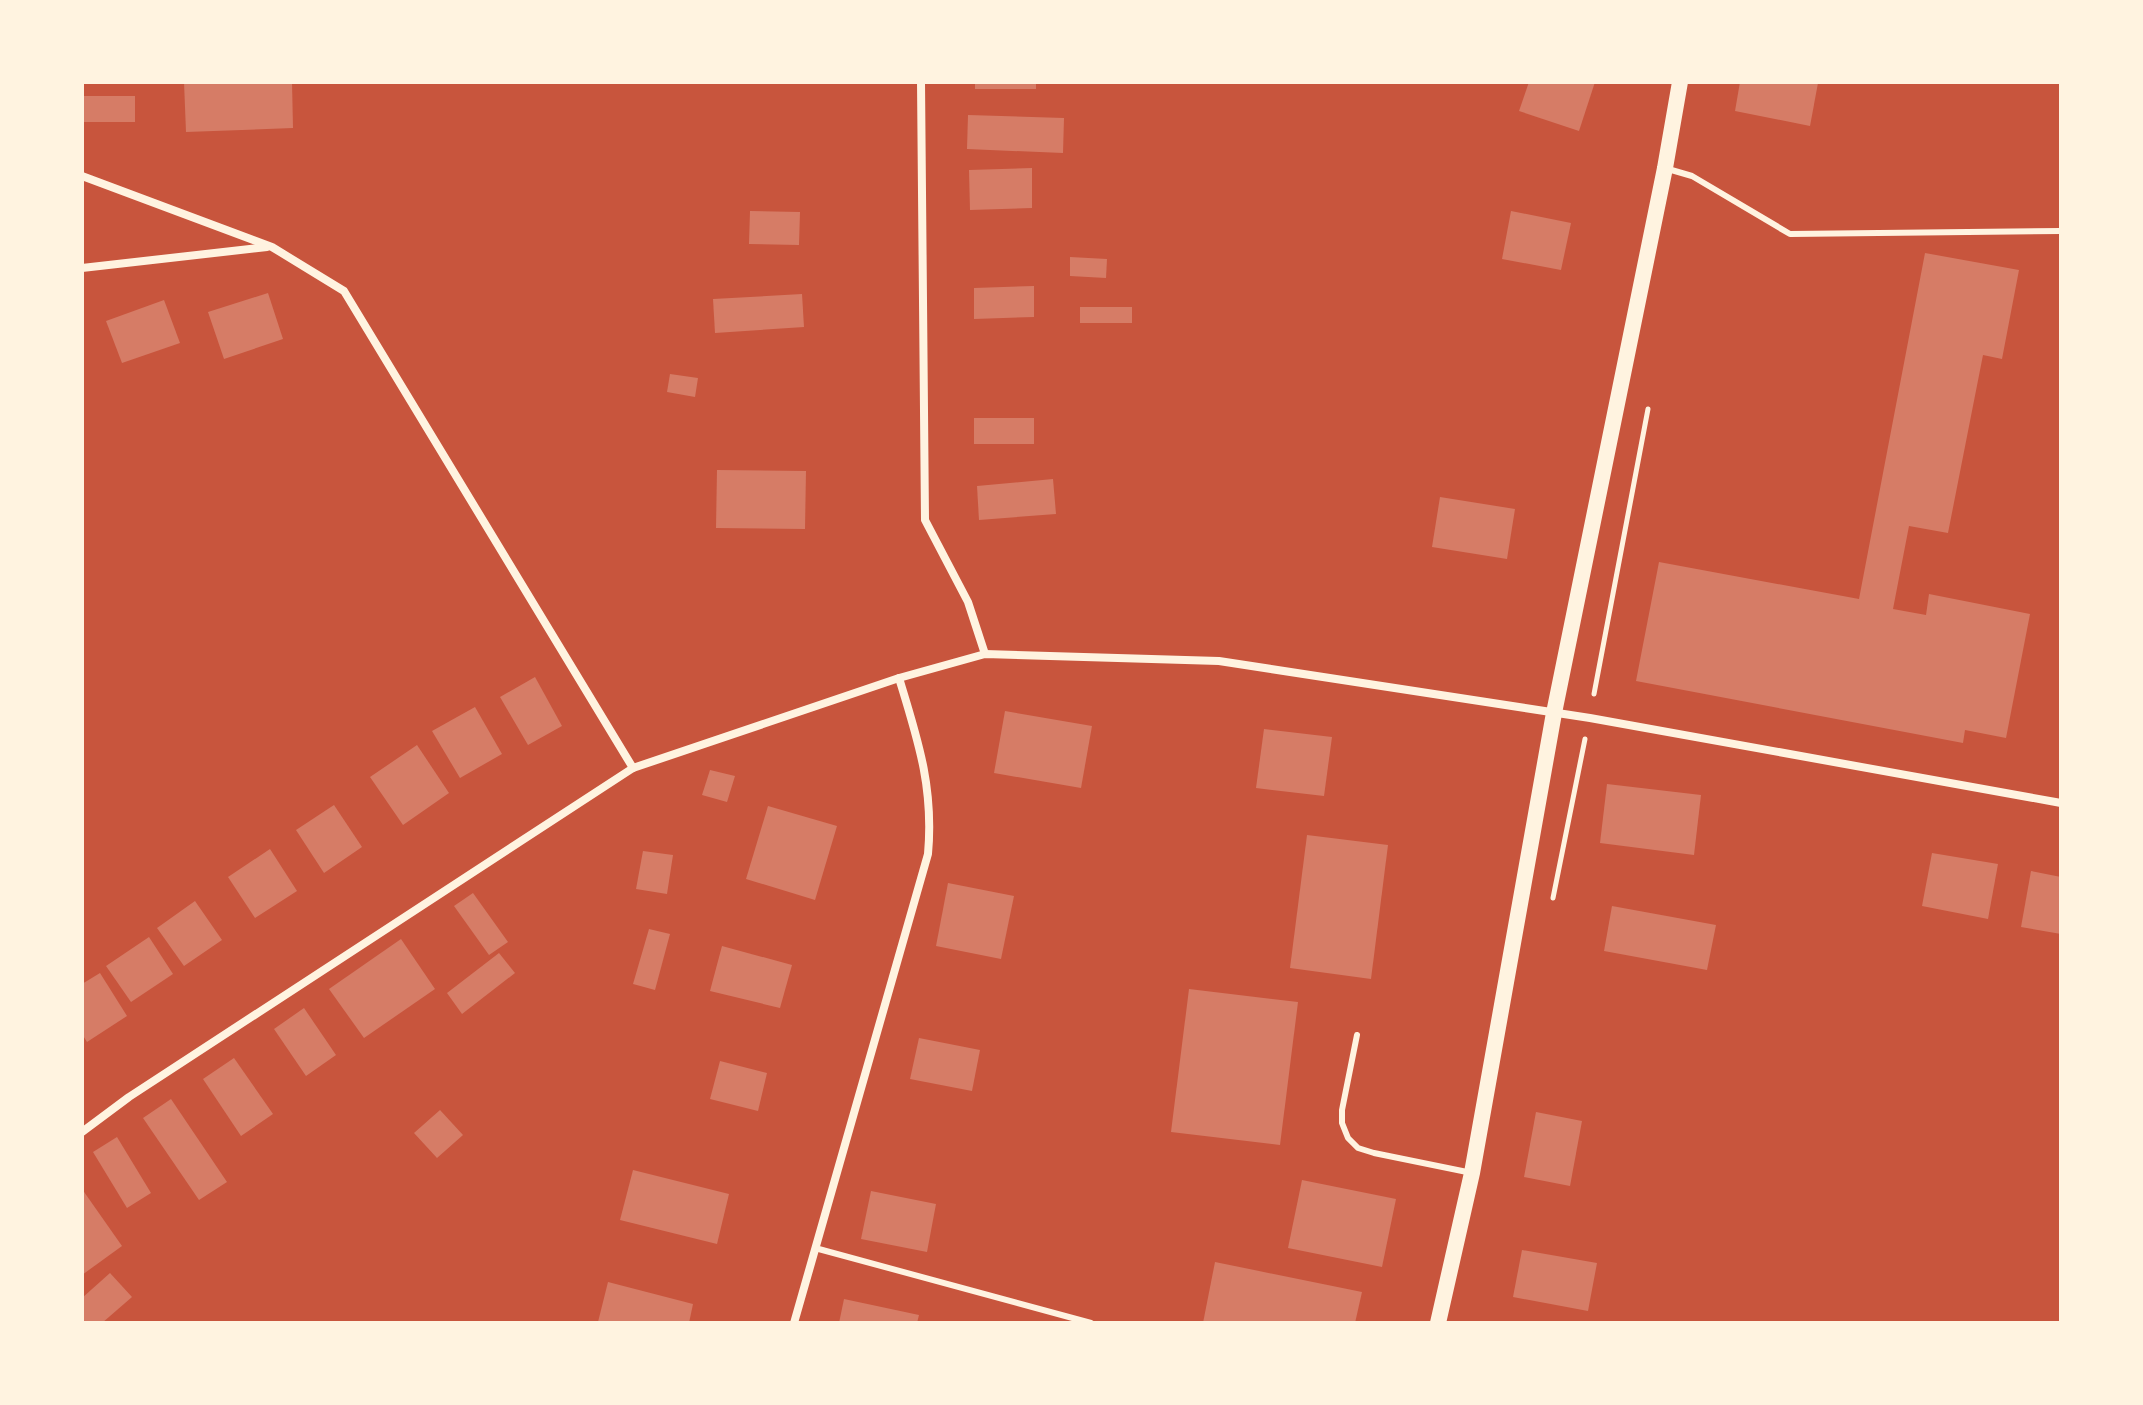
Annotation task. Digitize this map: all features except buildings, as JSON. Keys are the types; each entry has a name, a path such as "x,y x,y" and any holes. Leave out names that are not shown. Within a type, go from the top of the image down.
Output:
{"main road":[{"path":"1438,1323 1472,1173 1554,713 1680,82"}],"street":[{"path":"921,82 925,520 968,602 985,654"},
{"path":"82,176 272,247 344,291 633,768"},
{"path":"82,268 272,247"},
{"path":"82,1132 129,1097 633,768 899,678 985,654 1219,661 1554,713 2061,803"},
{"path":"794,1323 928,854 931,825 925,772 919,741 899,678"}],"lane":[{"path":"1665,168 1692,176 1790,234 2061,231"},
{"path":"1357,1035 1342,1110 1342,1123 1348,1138 1358,1148 1374,1153 1472,1173"},
{"path":"815,1248 1091,1323"}]}
